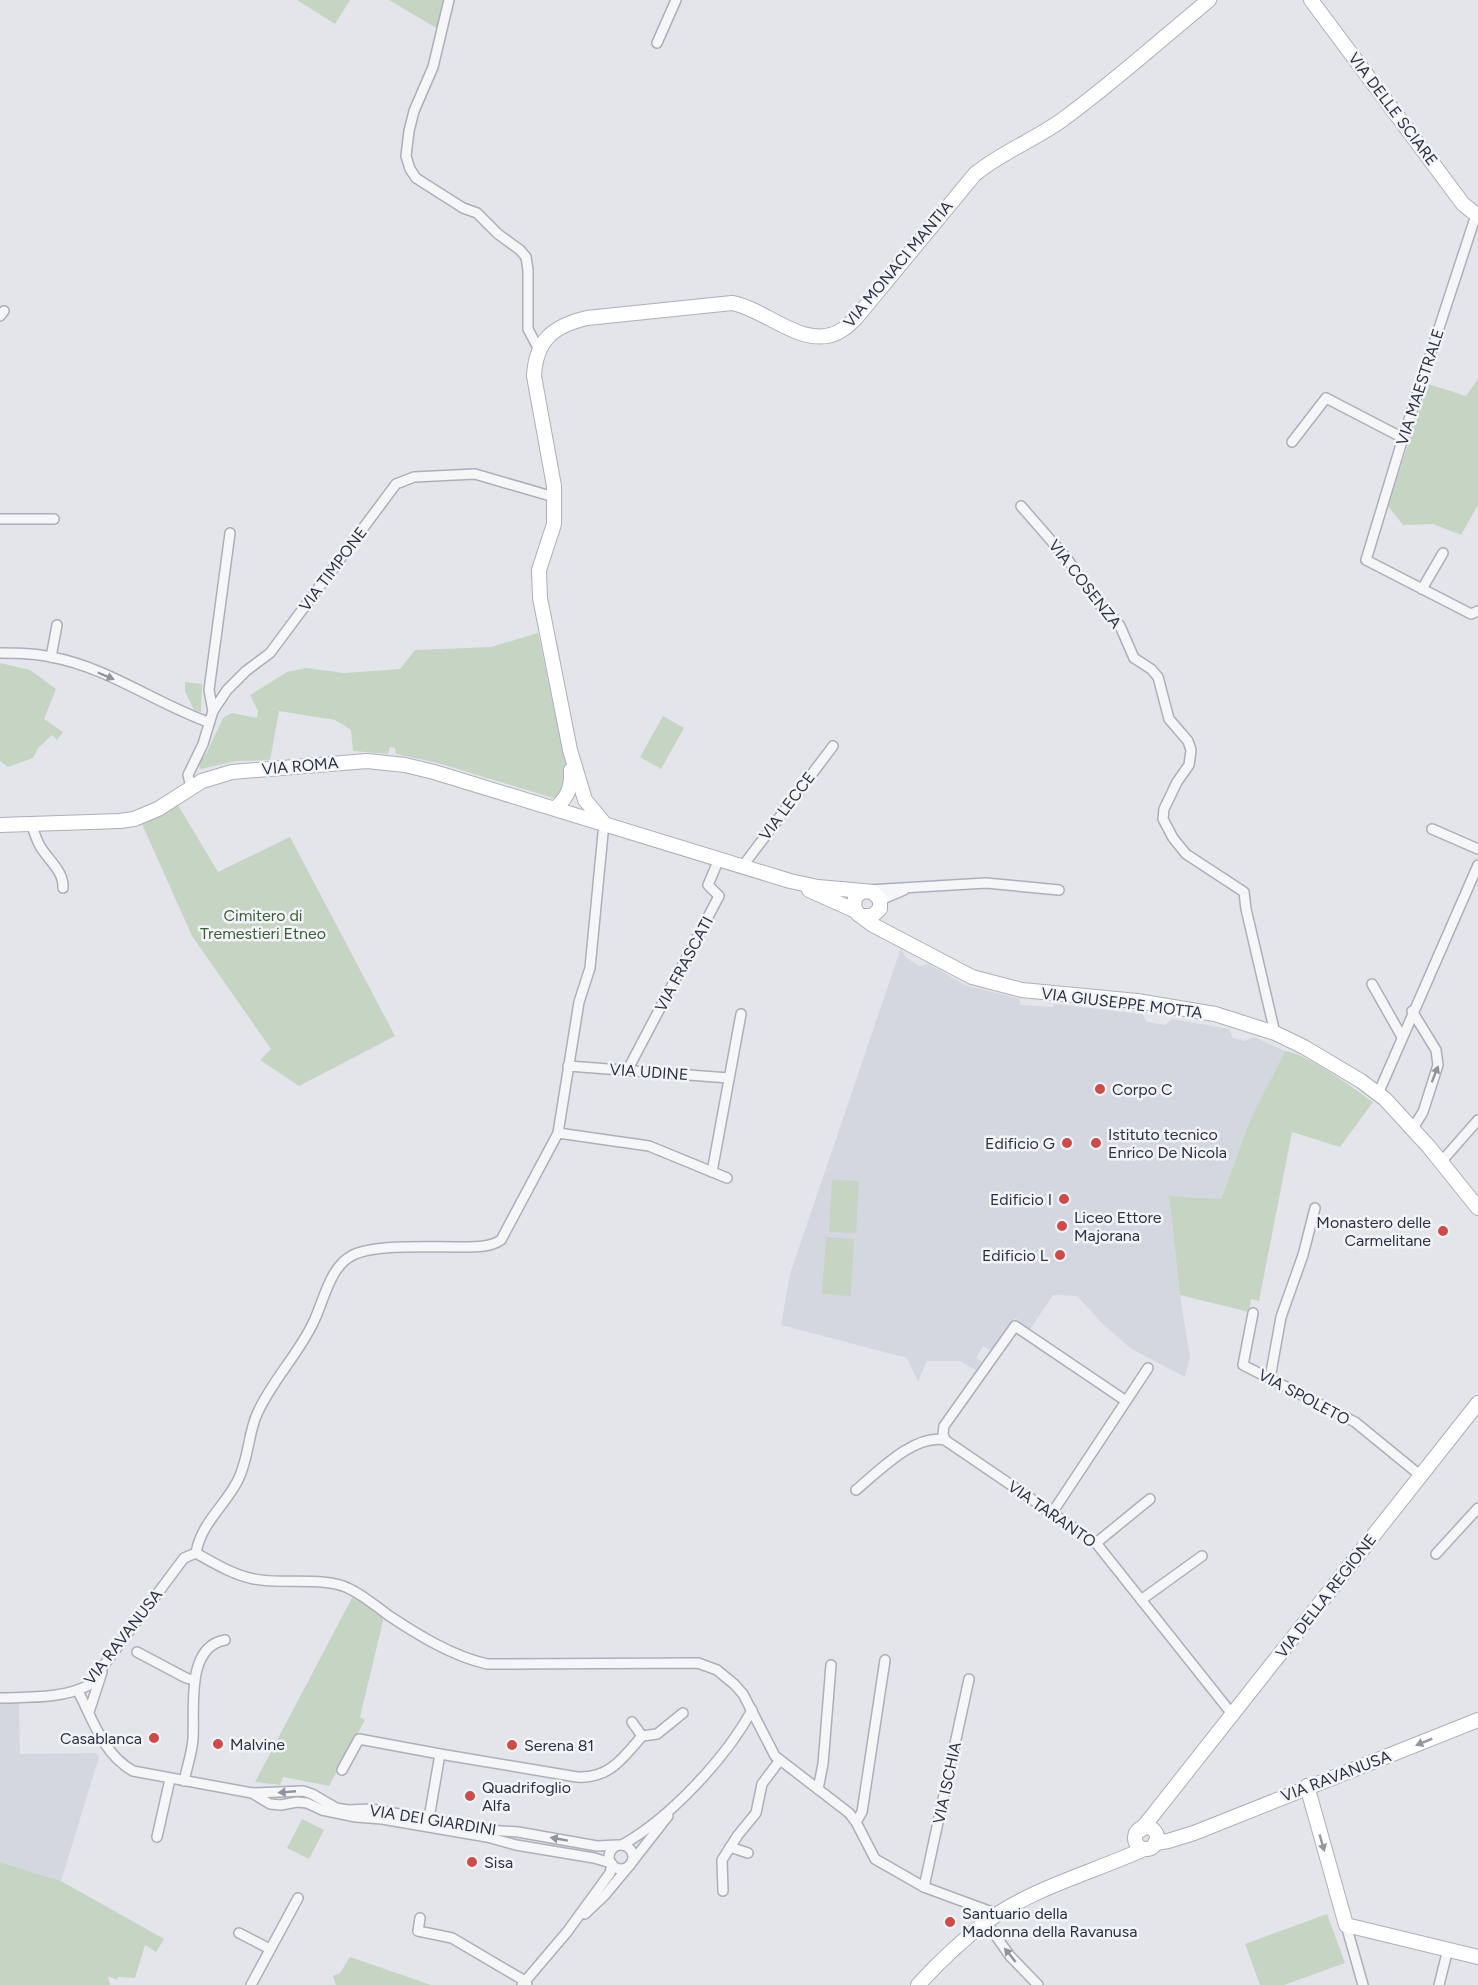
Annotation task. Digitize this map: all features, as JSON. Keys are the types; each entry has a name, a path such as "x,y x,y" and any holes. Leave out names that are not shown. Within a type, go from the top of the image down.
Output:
{"main road":[{"name":"VIA MONACI MANTIA","path":"539,350 545,339 554,331 565,324 587,318 724,304 745,305 806,335 818,337 841,331 856,318 975,174 991,161 1059,122 1098,93 1209,0"},
{"name":"VIA DELLE SCIARE","path":"1311,0 1463,204 1477,215"},
{"path":"539,350 534,365 534,384 552,471 554,497 554,524 542,560 539,585 570,750 585,800 604,823 790,881 877,894 881,917 887,925 919,948"},
{"path":"570,750 571,782 576,814"},
{"name":"VIA ROMA","path":"0,825 134,819 158,809 191,787 213,776 232,772 367,761 405,765 434,772 604,823"},
{"path":"556,808 566,799 571,782"},
{"path":"576,814 585,804 585,800"},
{"path":"790,881 859,914 894,937 919,948"},
{"path":"859,914 854,902 858,894 865,891"},
{"path":"859,914 872,916 880,906"},
{"name":"VIA GIUSEPPE MOTTA","path":"919,948 972,978 993,984 1041,993 1175,1006 1215,1014 1275,1033 1335,1064 1378,1094 1413,1128 1478,1208"},
{"name":"VIA DELLA REGIONE","path":"1174,1789 1478,1403"},
{"name":"VIA RAVANUSA","path":"1088,1871 1153,1839 1168,1842 1194,1833 1307,1786 1478,1720"},
{"path":"1307,1786 1346,1925 1478,1957"},
{"path":"918,1985 947,1954 990,1919 1015,1904 1088,1871 1138,1833 1174,1789"},
{"path":"1138,1833 1137,1846 1153,1839 1174,1789"},
{"path":"1138,1833 1150,1828 1153,1839"}],"street":[{"path":"449,0 433,68 414,111 406,156 416,178 463,208 477,213 525,257 528,270 528,329 539,350"},
{"path":"657,43 676,0"},
{"name":"VIA MAESTRALE","path":"1422,589 1366,560 1403,438 1477,215"},
{"path":"1292,442 1326,398 1403,438"},
{"name":"VIA TIMPONE","path":"191,787 188,775 203,744 213,711 227,690 246,671 270,653 396,484 414,477 475,474 554,497"},
{"name":"VIA COSENZA","path":"1021,506 1068,560 1098,603 1120,626 1134,658 1151,669 1158,677 1169,719 1188,741 1191,750 1189,765 1177,782 1164,810 1163,819 1173,838 1186,854 1244,892 1245,909 1275,1033"},
{"path":"0,519 54,519"},
{"path":"213,711 209,690 230,533"},
{"path":"1443,553 1422,589 1471,614 1478,611"},
{"path":"51,657 57,625"},
{"path":"0,653 51,657 106,676 208,722"},
{"name":"VIA LECCE","path":"742,867 833,746"},
{"path":"604,823 590,968 579,1002 558,1133 501,1240 478,1246 382,1249 355,1254 337,1269 302,1345 266,1396 256,1417 245,1465 237,1482 203,1529 196,1553 226,1569 255,1580 330,1584 350,1589 405,1626 476,1662 487,1664 698,1663 708,1665 734,1684 742,1694 770,1747 780,1760 842,1807 856,1822 875,1859 924,1887 989,1911 990,1919 1010,1956 1038,1985"},
{"path":"31,824 39,845 61,874 63,888"},
{"path":"1432,828 1478,849"},
{"name":"VIA FRASCATI","path":"627,1071 719,896 708,885 719,859"},
{"path":"1378,1094 1412,1011 1478,865"},
{"path":"865,891 986,883 1059,890"},
{"path":"880,906 885,898 912,887"},
{"path":"1372,984 1402,1037"},
{"path":"1412,1011 1436,1050 1438,1065 1423,1112 1413,1128"},
{"path":"712,1172 741,1014"},
{"name":"VIA UDINE","path":"568,1066 729,1078"},
{"path":"1442,1162 1478,1120"},
{"path":"558,1133 649,1146 727,1178"},
{"path":"1270,1378 1281,1317 1303,1255 1315,1208"},
{"name":"VIA SPOLETO","path":"1253,1313 1243,1365 1355,1422 1421,1476"},
{"path":"945,1440 944,1426 1015,1326 1126,1401"},
{"path":"1052,1513 1148,1368"},
{"path":"856,1490 918,1443 937,1438 945,1440"},
{"name":"VIA TARANTO","path":"945,1440 1096,1543 1232,1714"},
{"path":"1096,1543 1150,1499"},
{"path":"1436,1554 1478,1508"},
{"name":"VIA RAVANUSA","path":"0,1698 78,1691 88,1685 184,1558 196,1553"},
{"path":"1142,1600 1202,1556"},
{"path":"184,1781 193,1742 194,1680 202,1657 216,1642 225,1640"},
{"path":"137,1652 194,1680"},
{"path":"856,1822 862,1812 885,1660"},
{"path":"89,1712 105,1663"},
{"path":"818,1789 823,1764 831,1665"},
{"name":"VIA ISCHIA","path":"924,1887 969,1679"},
{"name":"VIA DEI GIARDINI","path":"78,1691 104,1742 121,1764 133,1770 170,1779 252,1793 270,1804 308,1803 322,1810 341,1811 371,1809 516,1845 594,1858 611,1864"},
{"path":"567,1932 604,1895 657,1832 678,1802 732,1742 752,1710"},
{"path":"342,1770 359,1739 590,1778 603,1774 624,1757 642,1736 657,1734 683,1713"},
{"path":"632,1722 642,1736"},
{"path":"428,1823 440,1754"},
{"path":"723,1891 722,1860 756,1813 762,1784 780,1760"},
{"path":"157,1838 170,1779"},
{"path":"420,1918 418,1931 452,1938 525,1984 610,1873 609,1853 619,1845 638,1836 678,1802"},
{"name":"VIA DEI GIARDINI","path":"428,1823 518,1832 597,1846 619,1845"},
{"path":"619,1845 631,1851 630,1864"},
{"path":"730,1847 748,1854"},
{"path":"611,1864 622,1869 630,1864"},
{"path":"251,1985 298,1898"},
{"path":"1346,1925 1363,1985"},
{"path":"239,1933 270,1949"},
{"path":"1439,1985 1448,1949"}],"shaded area":[{"path":"901,948 906,958 920,966 929,964 965,985 1020,999 1020,1005 1053,1007 1054,1004 1142,1014 1147,1022 1165,1025 1172,1019 1229,1029 1233,1038 1245,1041 1254,1037 1285,1051 1251,1118 1221,1199 1169,1196 1180,1295 1190,1358 1185,1377 1130,1348 1077,1296 1053,1295 1029,1331 1017,1323 1019,1321 1015,1318 992,1351 983,1346 976,1358 984,1363 977,1371 960,1361 927,1361 918,1382 907,1358 781,1325 790,1274"},
{"path":"19,1701 20,1754 96,1753 99,1757 61,1881 0,1862 0,1702"}],"green space":[{"path":"297,0 350,0 335,24"},
{"path":"389,0 445,0 438,29"},
{"path":"1478,379 1478,505 1461,535 1433,524 1403,525 1388,506 1428,384 1466,396"},
{"path":"538,633 566,765 567,786 556,799 438,763 396,754 395,748 390,747 388,754 353,751 351,730 335,720 279,711 270,760 236,761 201,769 198,765 207,752 223,718 232,713 257,718 258,711 250,695 287,672 306,668 344,673 400,669 415,650 491,647"},
{"path":"0,663 30,670 56,689 44,719 63,732 57,740 52,735 38,748 33,758 8,767 0,761"},
{"path":"185,682 202,684 201,712 194,710 185,691"},
{"path":"663,716 684,728 661,769 640,757"},
{"name":"Cimitero di Tremestieri Etneo","path":"178,805 218,872 290,837 395,1036 299,1086 260,1060 271,1049 192,936 142,824"},
{"path":"1285,1051 1306,1058 1373,1102 1340,1147 1292,1132 1259,1301 1251,1299 1249,1312 1180,1295 1169,1196 1221,1199 1251,1118"},
{"path":"832,1180 859,1181 856,1233 829,1232"},
{"path":"826,1237 854,1239 851,1296 822,1294"},
{"path":"353,1596 382,1615 383,1621 360,1717 365,1720 329,1786 283,1777 280,1785 255,1782"},
{"path":"302,1819 324,1830 309,1859 287,1848"},
{"path":"0,1862 61,1881 164,1939 156,1952 145,1945 135,1978 118,1977 117,1980 108,1976 110,1985 0,1985"},
{"path":"1327,1914 1345,1963 1284,1985 1260,1985 1245,1944"},
{"path":"350,1957 431,1985 336,1985 333,1976 340,1973"}],"place":[{"name":"Corpo C","path":"1100,1089"},
{"name":"Edificio G","path":"1067,1143"},
{"name":"Istituto tecnico Enrico De Nicola","path":"1096,1143"},
{"name":"Edificio I","path":"1064,1199"},
{"name":"Liceo Ettore Majorana","path":"1062,1226"},
{"name":"Monastero delle Carmelitane","path":"1443,1231"},
{"name":"Edificio L","path":"1060,1255"},
{"name":"Casablanca","path":"154,1738"},
{"name":"Malvine","path":"218,1744"},
{"name":"Serena 81","path":"512,1745"},
{"name":"Quadrifoglio Alfa","path":"470,1796"},
{"name":"Sisa","path":"472,1862"},
{"name":"Santuario della Madonna della Ravanusa","path":"950,1922"}]}
